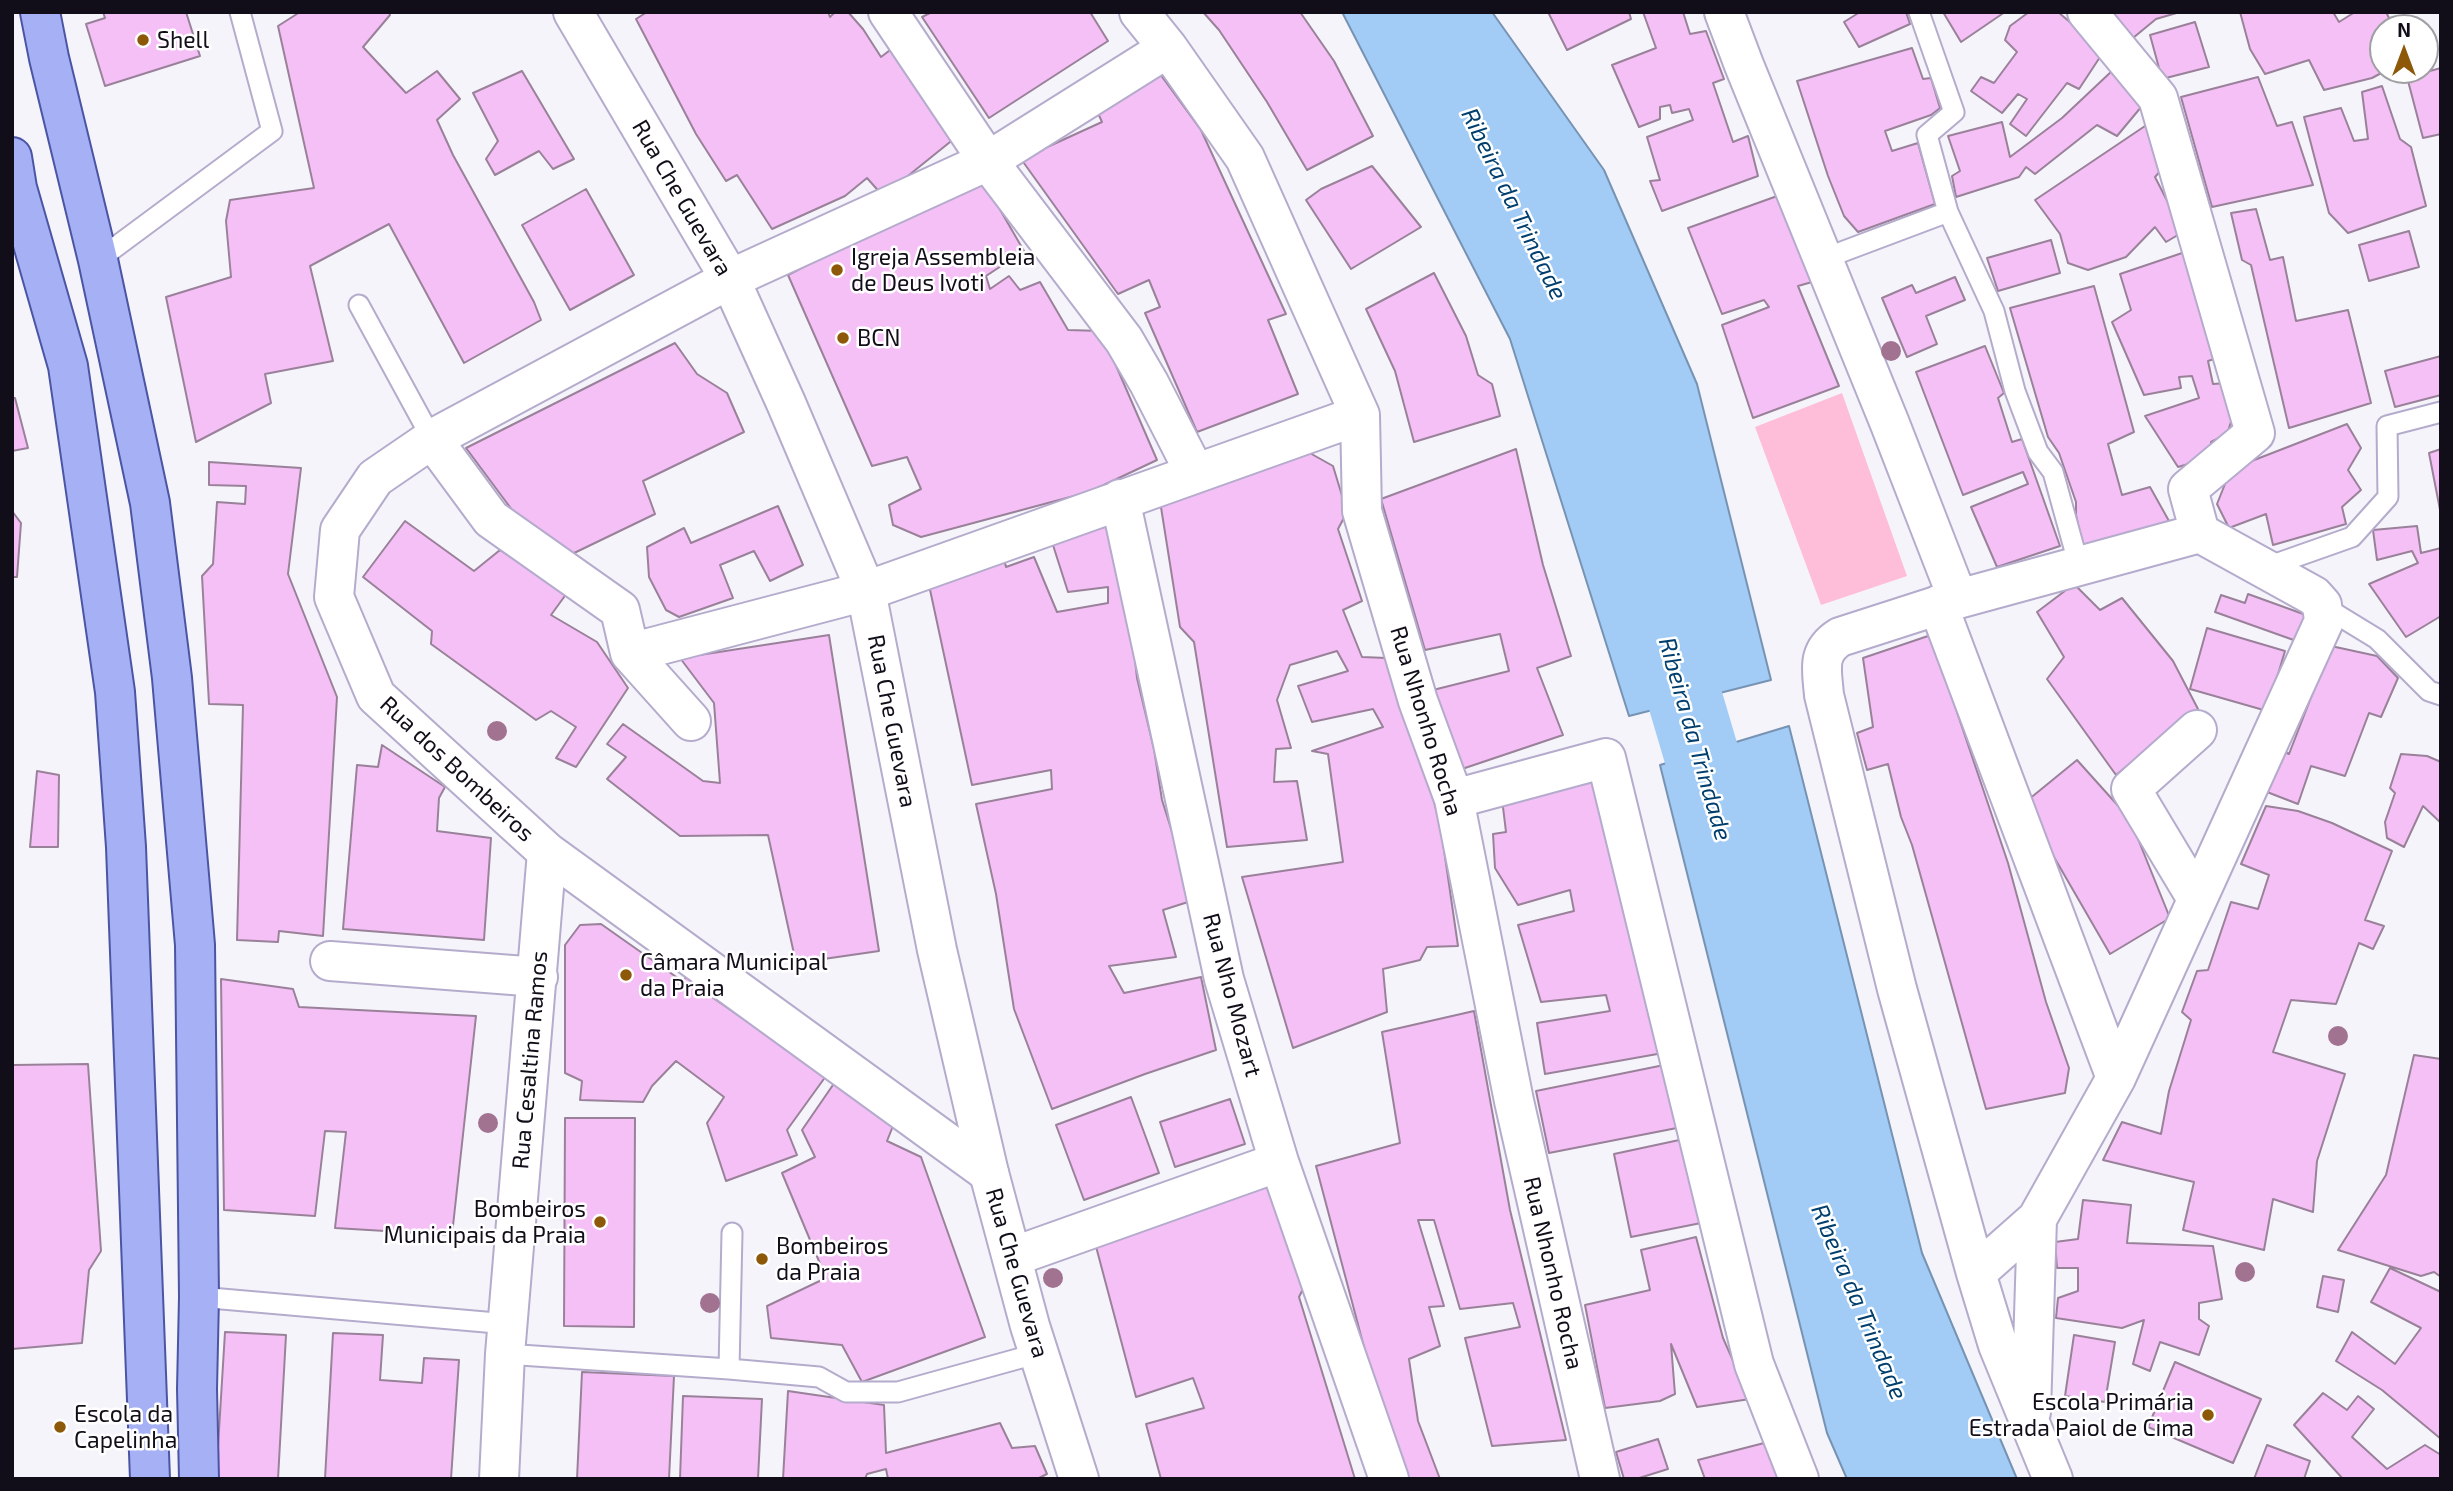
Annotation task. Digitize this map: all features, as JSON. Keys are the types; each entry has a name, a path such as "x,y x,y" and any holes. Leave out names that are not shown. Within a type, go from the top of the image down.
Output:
{"main road":[{"path":"40,12 48,58 98,260 150,503 172,678 195,945 199,1479"},
{"path":"14,174 68,366 116,692 126,847 149,1479"}],"street":[{"name":"Rua Che Guevara","path":"573,12 730,279 786,402 866,591 937,950 989,1173 1039,1353 1079,1479"},
{"path":"888,12 988,161 1124,340 1195,473"},
{"name":"Rua Nhonho Rocha","path":"1139,12 1168,48 1245,158 1360,415 1362,511 1418,701 1454,799 1514,1101 1601,1479"},
{"path":"1724,12 1823,259 1948,602 2116,1078"},
{"path":"2087,12 2158,98 2255,433 2188,489 2200,533"},
{"name":"Rua dos Bombeiros","path":"989,1173 547,852 376,696 334,597 340,530 375,478 432,439 730,279 988,161 1168,48"},
{"path":"630,653 866,591 1360,415"},
{"path":"432,439 491,519 620,610 630,653 691,721"},
{"name":"Rua Nho Mozart","path":"1120,499 1224,979 1279,1162 1389,1479"},
{"path":"1976,1273 2037,1219 2116,1078 2321,632 2324,621 2322,606 2314,596 2200,533 1948,602 1840,638 1828,645 1823,658 1827,709 1897,989 1976,1273 1998,1345 2053,1479"},
{"path":"2197,730 2132,789 2197,899"},
{"path":"1454,799 1606,758 1754,1364 1799,1479"},
{"name":"Rua Cesaltina Ramos","path":"499,1479 507,1339 547,852"},
{"path":"330,961 538,977"},
{"path":"1012,1257 1279,1162"},
{"path":"2031,1427 2037,1219"}],"lane":[{"path":"1919,12 1954,112 1927,135 1948,212 1994,312 2015,391 2038,452 2053,472 2079,566"},
{"path":"98,260 272,131 242,13"},
{"path":"1823,259 1948,212"},
{"path":"359,304 432,439"},
{"path":"2263,568 2353,537 2388,497 2387,426 2441,412"},
{"path":"2322,606 2377,639 2429,691 2441,695"},
{"path":"729,1369 733,1233"},
{"path":"199,1297 729,1369 819,1377 846,1392 898,1392 1039,1353"}],"shaded area":[{"path":"1842,393 1907,576 1821,605 1755,427"}],"water":[{"path":"1342,12 1492,12 1604,170 1697,384 1771,680 1629,716 1510,339"},
{"path":"1789,726 1922,1253 2017,1479 1847,1479 1827,1433 1660,765"}],"building":[{"name":"Shell","path":"103,12 186,12 200,56 105,86 86,24 105,18"},
{"path":"300,12 389,12 390,15 363,47 406,93 437,71 460,99 437,120 541,320 464,363 389,224 310,266 333,361 265,374 271,403 196,442 166,297 231,277 226,221 230,200 314,188 278,26"},
{"path":"647,12 828,12 830,17 835,12 848,12 881,57 894,47 955,138 883,196 867,178 845,196 772,229 737,175 726,181 696,134 636,19"},
{"path":"932,12 1090,12 1108,41 989,118 922,17"},
{"path":"1203,12 1300,12 1334,61 1373,136 1307,170 1267,102 1219,30"},
{"path":"1548,12 1629,12 1631,19 1567,50"},
{"path":"1643,12 1683,12 1690,34 1706,31 1724,79 1713,83 1733,142 1748,136 1758,176 1662,211 1650,181 1660,180 1647,137 1693,120 1689,109 1672,113 1670,105 1660,107 1660,119 1639,127 1612,65 1656,48"},
{"path":"1860,12 1906,12 1910,24 1859,47 1844,22"},
{"path":"1943,12 2005,12 1961,42"},
{"path":"2029,12 2058,12 2104,51 2079,89 2067,83 2026,136 2010,124 2027,99 2018,94 2002,113 1971,91 1981,77 1994,83 2017,52 2005,40 2010,26"},
{"path":"2112,12 2180,12 2156,19 2133,38"},
{"path":"2240,12 2333,12 2339,22 2355,12 2387,14 2369,14 2369,79 2324,90 2309,60 2265,74 2250,49"},
{"path":"2195,22 2209,67 2162,79 2150,35"},
{"path":"1912,48 1923,79 1931,78 1940,108 1931,115 1885,131 1892,151 1918,143 1935,204 1858,232 1844,216 1797,81"},
{"path":"2439,69 2441,134 2423,138 2409,84 2439,84"},
{"path":"2113,70 2142,106 2117,136 2097,125 2035,174 2026,167 2019,177 1956,197 1952,176 1960,171 1948,136 2002,122 2010,157 2062,118"},
{"path":"522,71 574,159 553,169 539,151 495,175 486,159 498,141 473,93"},
{"path":"1160,74 1201,130 1286,314 1268,320 1298,394 1197,432 1145,313 1160,307 1149,280 1118,294 1021,159 1102,122 1097,111"},
{"path":"2258,77 2277,126 2292,122 2313,185 2212,207 2181,97"},
{"path":"2382,86 2400,139 2411,147 2426,206 2348,233 2329,213 2304,117 2341,108 2354,141 2368,139 2362,92"},
{"path":"2148,124 2164,167 2155,177 2183,232 2166,242 2155,227 2126,257 2088,270 2068,263 2060,234 2035,200"},
{"path":"1372,166 1421,227 1351,269 1306,200 1321,189"},
{"path":"980,175 1024,251 986,276 990,289 1009,276 1020,290 1040,282 1068,330 1101,331 1157,460 1089,492 921,537 893,525 889,505 921,489 907,457 872,466 788,275"},
{"path":"586,189 634,275 570,310 522,225"},
{"path":"1780,195 1812,282 1798,286 1839,386 1753,418 1722,325 1769,307 1764,300 1722,314 1688,228"},
{"path":"2256,209 2270,260 2283,257 2296,321 2348,310 2371,403 2289,428 2251,265 2242,260 2231,213"},
{"path":"2409,231 2419,267 2369,281 2359,245"},
{"path":"2051,240 2060,273 1998,291 1987,258"},
{"path":"2191,250 2223,356 2208,361 2213,384 2227,383 2233,416 2227,434 2211,442 2212,457 2178,467 2145,416 2199,398 2192,376 2179,377 2181,388 2144,395 2112,322 2131,310 2120,274"},
{"path":"1434,273 1466,336 1478,375 1492,384 1500,416 1414,442 1395,371 1366,309"},
{"path":"1955,277 1965,300 1926,316 1937,344 1907,357 1882,298 1912,285 1916,293"},
{"path":"2094,286 2134,432 2108,444 2122,495 2150,487 2169,521 2083,549 2076,502 2059,453 2048,437 2010,308"},
{"path":"675,343 697,374 727,393 744,432 643,481 655,514 570,555 524,526 466,448"},
{"path":"1985,346 2004,393 1998,398 2012,442 2022,439 2060,546 1997,567 1971,507 2028,484 2023,472 1963,495 1916,372"},
{"path":"2441,356 2441,395 2395,407 2385,371"},
{"path":"12,398 15,398 28,448 12,451"},
{"path":"2347,424 2361,448 2348,470 2361,490 2342,507 2346,524 2273,545 2266,514 2229,528 2217,504 2231,469"},
{"path":"1516,449 1543,565 1571,656 1537,668 1563,735 1462,769 1433,690 1509,671 1500,634 1425,650 1381,499"},
{"path":"2441,449 2441,515 2429,453"},
{"path":"1308,452 1333,466 1347,512 1338,529 1362,601 1343,610 1362,657 1387,658 1426,770 1441,829 1458,946 1427,947 1420,960 1383,969 1387,1012 1293,1048 1242,877 1343,862 1328,754 1312,751 1383,727 1373,709 1312,722 1298,686 1348,671 1337,651 1290,665 1277,700 1291,748 1276,749 1274,782 1297,781 1307,840 1227,847 1194,642 1180,627 1160,501"},
{"path":"209,462 301,468 288,574 337,697 323,936 279,931 278,942 237,940 243,705 209,704 202,576 213,564 217,502 245,504 246,486 209,485"},
{"path":"778,506 803,565 770,581 754,551 720,565 733,598 679,617 666,610 649,577 647,547 684,528 691,543"},
{"path":"12,511 21,523 17,577 12,577"},
{"path":"405,521 474,571 500,550 567,593 551,615 597,642 628,688 576,767 556,758 576,727 551,711 536,720 431,644 432,631 363,577"},
{"path":"1108,526 1132,633 1137,678 1154,749 1162,800 1179,854 1188,902 1163,910 1176,957 1109,966 1124,993 1201,977 1216,1050 1052,1109 1014,1009 996,894 976,804 1052,789 1051,770 972,785 929,585 1003,555 1006,567 1034,557 1057,612 1108,603 1108,587 1068,592 1052,542"},
{"path":"2417,526 2421,553 2441,548 2441,616 2406,637 2369,584 2418,563 2412,551 2377,560 2373,530"},
{"path":"2074,584 2100,610 2122,598 2173,661 2198,709 2116,775 2047,679 2064,657 2037,612"},
{"path":"2248,594 2306,615 2302,643 2215,612 2221,595 2245,603"},
{"path":"2207,628 2285,651 2267,711 2190,689"},
{"path":"829,635 879,951 796,963 768,835 680,836 607,779 626,757 607,744 623,724 703,781 720,783 714,703 680,658"},
{"path":"1931,635 2008,863 2046,1002 2069,1068 2065,1093 1986,1109 1888,764 1867,770 1857,733 1873,727 1863,658"},
{"path":"2331,646 2377,656 2398,678 2381,717 2369,713 2345,776 2311,766 2298,804 2267,792 2281,750 2289,754"},
{"path":"382,745 445,787 439,798 437,831 491,838 484,940 343,929 357,765 378,767"},
{"path":"2401,754 2427,756 2441,762 2441,823 2423,806 2404,847 2387,838 2385,822 2395,793 2390,788"},
{"path":"2077,760 2130,819 2170,918 2110,954 2043,838 2028,800"},
{"path":"37,771 59,775 58,847 30,847"},
{"path":"1596,776 1663,1053 1545,1074 1537,1023 1610,1011 1606,995 1541,1002 1518,925 1574,911 1570,890 1518,905 1495,868 1493,834 1506,832 1502,799"},
{"path":"2266,806 2298,811 2332,823 2392,851 2365,920 2384,926 2373,949 2359,943 2336,1004 2291,1000 2273,1052 2345,1074 2317,1161 2313,1212 2273,1199 2264,1250 2183,1230 2194,1182 2103,1160 2122,1122 2161,1134 2169,1091 2191,1020 2182,1012 2197,971 2208,970 2231,902 2258,909 2269,875 2241,864"},
{"path":"601,924 682,981 691,973 709,983 709,995 826,1076 787,1130 797,1155 726,1181 707,1123 724,1097 676,1061 652,1086 643,1102 580,1100 582,1081 565,1073 565,945 580,925"},
{"path":"221,979 293,989 299,1007 476,1016 452,1235 335,1228 346,1132 325,1131 315,1216 224,1210"},
{"path":"1474,1011 1510,1210 1566,1440 1492,1446 1465,1338 1520,1327 1513,1303 1460,1309 1434,1220 1418,1220 1444,1306 1429,1307 1440,1346 1409,1359 1418,1421 1440,1479 1404,1479 1387,1434 1316,1166 1400,1143 1382,1032"},
{"path":"2414,1055 2441,1059 2441,1277 2434,1272 2421,1276 2338,1250 2386,1175"},
{"path":"88,1064 101,1251 89,1270 82,1343 12,1349 12,1065"},
{"path":"1669,1064 1682,1127 1549,1153 1536,1091"},
{"path":"835,1082 895,1121 887,1141 921,1157 985,1337 862,1382 842,1345 771,1338 767,1306 826,1278 782,1173 815,1157 802,1130"},
{"path":"1131,1097 1159,1173 1084,1200 1056,1125"},
{"path":"1230,1099 1245,1144 1175,1167 1160,1122"},
{"name":"Bombeiros Municipais da Praia","path":"565,1118 635,1118 634,1327 564,1326"},
{"path":"1684,1139 1701,1223 1631,1237 1614,1154"},
{"path":"1270,1175 1306,1283 1299,1297 1355,1479 1161,1479 1146,1424 1204,1408 1193,1378 1136,1397 1094,1239"},
{"path":"2083,1200 2131,1205 2127,1243 2213,1246 2222,1299 2199,1303 2199,1319 2209,1326 2199,1355 2160,1342 2150,1371 2133,1364 2144,1320 2122,1328 2056,1318 2058,1298 2078,1291 2078,1268 2057,1268 2055,1242 2078,1239"},
{"path":"1696,1237 1723,1338 1750,1399 1697,1407 1671,1344 1675,1394 1660,1401 1605,1408 1585,1305 1650,1290 1641,1250"},
{"path":"2390,1268 2441,1292 2441,1439 2382,1390 2336,1361 2352,1332 2395,1364 2421,1328 2371,1302"},
{"path":"2323,1276 2344,1280 2338,1312 2317,1307"},
{"path":"225,1332 286,1335 278,1479 216,1479"},
{"path":"333,1333 383,1335 380,1380 422,1383 424,1358 459,1360 451,1479 325,1479"},
{"path":"2074,1335 2115,1342 2105,1402 2065,1396"},
{"name":"Escola Primária Estrada Paiol de Cima","path":"2175,1362 2261,1399 2233,1463 2148,1427"},
{"path":"582,1372 674,1376 669,1479 577,1479"},
{"path":"788,1391 884,1405 886,1453 1000,1423 1012,1448 1035,1446 1047,1474 1037,1479 888,1479 886,1469 867,1474 865,1479 783,1479"},
{"path":"2323,1393 2347,1410 2358,1396 2374,1409 2352,1437 2387,1469 2425,1445 2441,1455 2441,1479 2343,1479 2294,1425"},
{"path":"683,1396 762,1399 758,1479 680,1479"},
{"path":"1658,1439 1668,1469 1636,1479 1624,1479 1616,1452"},
{"path":"1768,1442 1785,1479 1705,1479 1698,1460"},
{"path":"2267,1445 2310,1461 2304,1479 2254,1479"}],"waterway":[{"name":"Ribeira da Trindade","path":"1657,604 1706,770 1727,854"}],"place":[{"name":"Shell","path":"143,40"},
{"name":"Igreja Assembleia de Deus Ivoti","path":"837,270"},
{"name":"BCN","path":"843,338"},
{"name":"Câmara Municipal da Praia","path":"626,975"},
{"name":"Bombeiros Municipais da Praia","path":"600,1222"},
{"name":"Bombeiros da Praia","path":"762,1259"},
{"name":"Escola Primária Estrada Paiol de Cima","path":"2208,1415"},
{"name":"Escola da Capelinha","path":"60,1427"}]}
